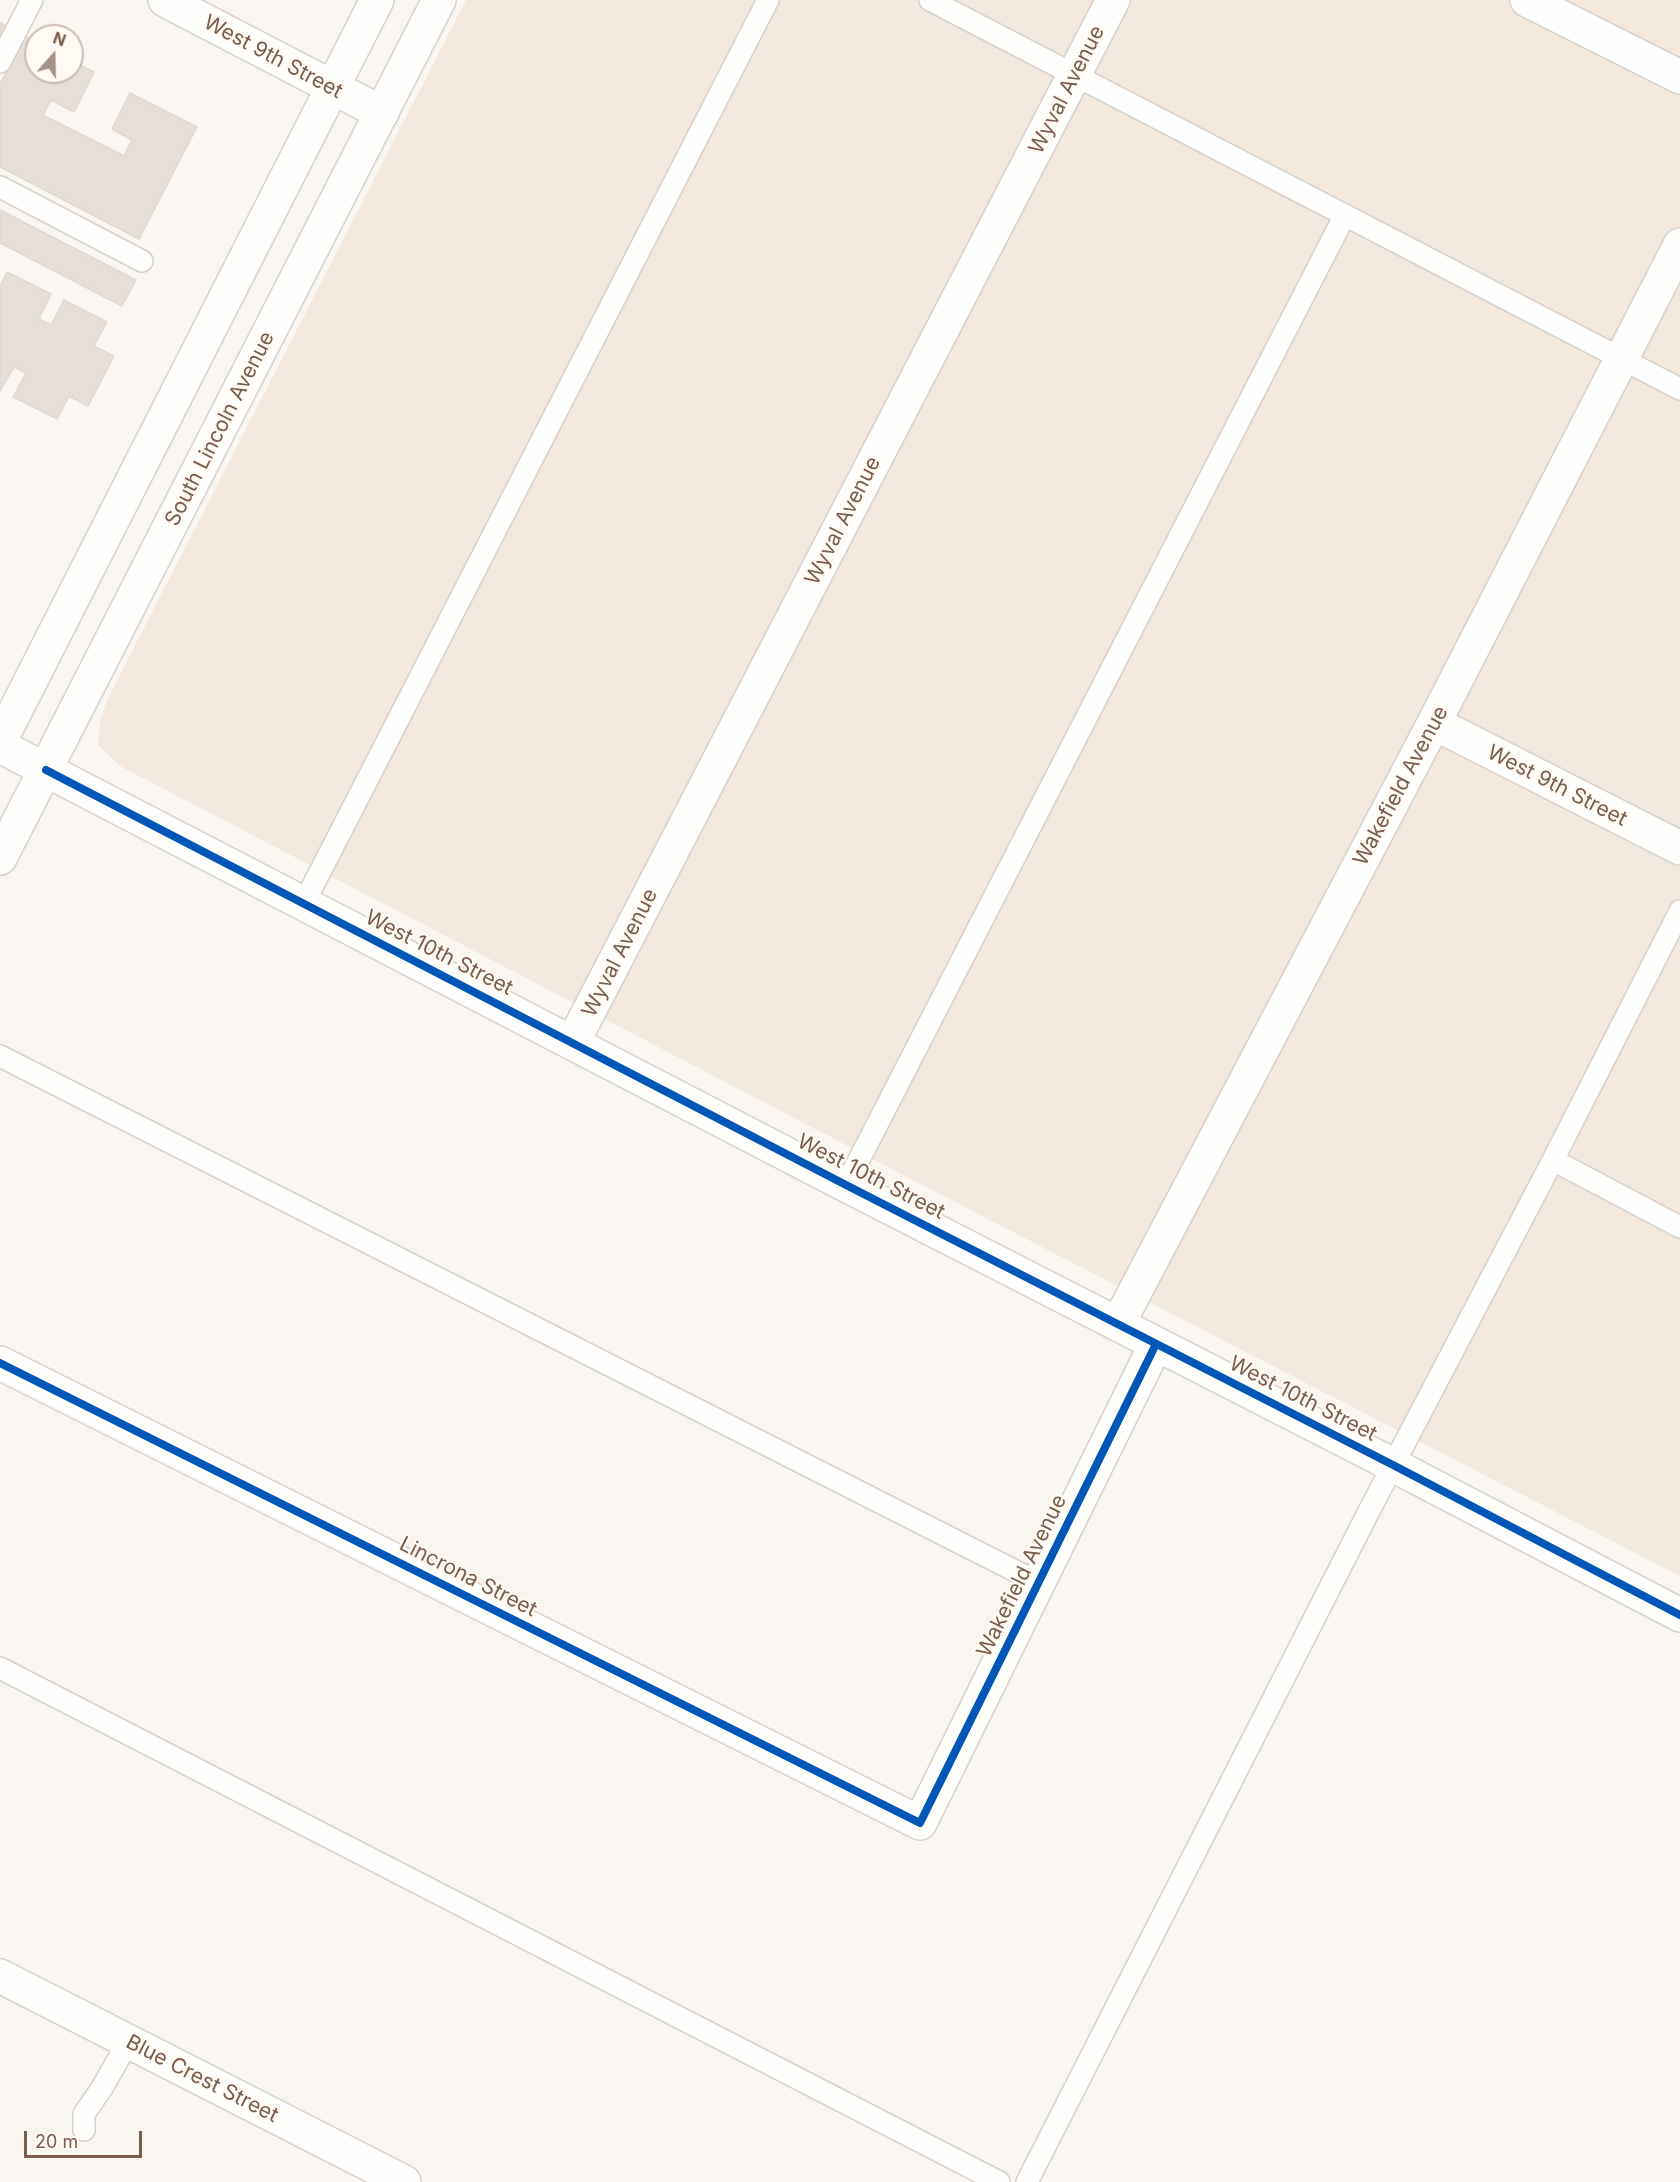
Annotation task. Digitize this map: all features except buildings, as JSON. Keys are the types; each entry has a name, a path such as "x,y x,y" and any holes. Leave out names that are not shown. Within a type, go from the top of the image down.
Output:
{"street":[{"name":"West 9th Street","path":"165,0 382,114"},
{"path":"0,741 377,0"},
{"name":"South Lincoln Avenue","path":"0,858 440,0"},
{"name":"Wyval Avenue","path":"573,1042 1113,0"},
{"path":"1527,0 1680,77"},
{"name":"Wakefield Avenue","path":"1119,1324 1434,723 1680,245"},
{"name":"West 9th Street","path":"1434,723 1680,849"},
{"name":"West 10th Street","path":"0,746 1680,1615"},
{"name":"Wakefield Avenue","path":"920,1823 1156,1344"},
{"name":"Lincrona Street","path":"0,1363 920,1823"},
{"name":"Blue Crest Street","path":"0,1976 404,2182"}],"lane":[{"path":"0,62 32,0"},
{"path":"304,903 768,0"},
{"path":"930,0 1680,389"},
{"path":"0,188 142,261"},
{"path":"846,1185 1345,215"},
{"path":"1027,2182 1393,1465 1680,911"},
{"path":"0,1056 1039,1583"},
{"path":"1553,1160 1680,1227"},
{"path":"0,1668 999,2182"},
{"path":"84,2130 84,2114 102,2088 128,2042"}],"shaded area":[{"path":"466,0 1680,0 1680,1576 980,1215 120,766 98,745 100,721 108,698"}],"cycle path":[{"path":"46,770 1680,1615"},
{"path":"0,1363 920,1823 1156,1344"}]}
